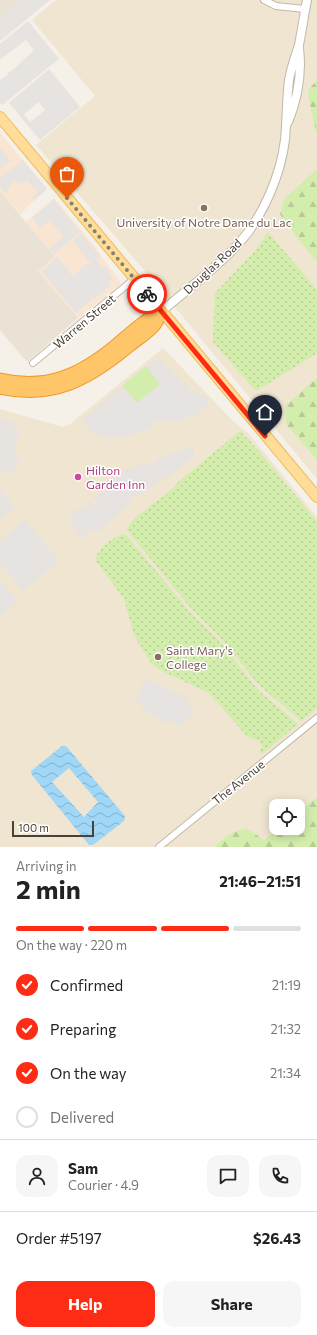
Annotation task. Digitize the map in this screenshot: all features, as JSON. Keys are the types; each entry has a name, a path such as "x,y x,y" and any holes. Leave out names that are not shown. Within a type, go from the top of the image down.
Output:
{"highway":[{"path":"0,379 15,382 40,382 58,379 77,372 101,357 148,318 162,311"},
{"path":"0,388 15,391 38,392 64,387 83,380 104,367 155,326 162,311"}],"main road":[{"path":"0,117 317,498"}],"street":[{"path":"264,0 276,6 305,9"},
{"name":"Douglas Road","path":"162,311 232,249 257,219 274,181 280,163 286,127 286,107 292,64 298,45 307,0"},
{"name":"Warren Street","path":"33,363 134,279"},
{"name":"The Avenue","path":"159,847 317,718"}],"shaded area":[{"path":"0,0 22,0 0,18"},
{"path":"22,0 50,0 0,41 0,18"},
{"name":"University of Notre Dame du Lac","path":"56,0 317,0 317,479 145,271 36,145 95,96 32,20"},
{"path":"28,21 59,59 2,105 0,102 0,80 8,75 7,73 14,69 34,50 26,40 0,60 0,44"},
{"path":"49,69 80,107 40,140 9,103","holes":["39,102 45,110 30,122 24,114"]},
{"path":"0,133 47,189 20,214 0,191"},
{"path":"0,148 10,160 0,169"},
{"path":"23,160 47,189 34,200 32,197 38,192 27,180 22,184 13,181 6,194 0,187 0,177"},
{"path":"0,191 55,257 38,271 78,318 27,362 0,330"},
{"path":"54,198 92,243 120,282 119,286 78,318 38,271 55,257 26,222"},
{"path":"54,200 80,232 54,254 49,249 63,237 50,220 40,228 32,218"},
{"path":"81,234 100,256 96,259 101,266 100,269 106,266 113,279 109,281 111,284 94,299 91,295 92,299 76,313 42,272 57,257 75,279 76,278 74,275 88,263 90,266 92,265 73,241"},
{"name":"Saint Mary's College","path":"163,348 233,421 248,433 317,517 317,797 305,806 305,799 269,799 270,835 264,840 227,835 214,847 0,847 0,409 63,427 70,424"},
{"path":"159,357 192,391 208,398 207,406 204,409 199,408 200,413 170,423 167,419 153,423 154,428 120,439 118,435 105,439 97,433 92,435 83,419 122,386 137,403 160,384 146,366"},
{"path":"0,418 17,424 16,428 20,436 14,447 20,462 10,473 0,470"},
{"path":"190,445 194,450 194,456 164,480 164,473 155,486 129,499 131,503 96,533 92,529 82,539 70,524 74,521 71,518 73,511 81,509 91,501 95,505 98,503 94,498 112,483 110,479 115,474 149,462 152,466 156,460 184,450"},
{"path":"0,489 15,507 0,519"},
{"path":"26,520 59,561 23,591 0,563 0,541"},
{"path":"0,580 18,601 0,616"},
{"path":"146,678 189,699 187,703 195,713 178,727 172,719 169,724 142,710 144,706 135,701"}],"green space":[{"path":"317,80 317,136 308,95 309,89"},
{"path":"317,169 317,262 280,214 285,198"},
{"path":"268,232 317,290 317,353 258,390 254,389 213,342 215,293 256,250"},
{"path":"146,366 160,384 137,403 122,386"},
{"path":"317,378 317,460 286,424 285,406"},
{"path":"240,431 251,442 317,521 317,708 301,721 258,684 219,636 194,612 127,530 134,519 167,494 177,483"},
{"path":"123,534 126,535 190,612 219,640 258,690 298,724 262,754 259,751 263,747 259,741 247,736 209,693 160,670 151,663 134,635 124,599 96,561 99,553 105,545 114,538"},
{"path":"317,797 317,847 214,847 227,835 246,828 264,840 270,835 305,835 305,806"}],"water":[{"path":"62,746 66,746 125,816 124,821 93,845 89,845 32,775 31,771","holes":["69,768 98,802 84,817 52,782"]}],"way so far":[{"path":"67,198 147,294"}],"place":[{"name":"University of Notre Dame du Lac","path":"204,208"},
{"name":"Hilton Garden Inn","path":"78,477"},
{"name":"Saint Mary's College","path":"158,657"}],"route":[{"path":"147,294 265,436"}]}
